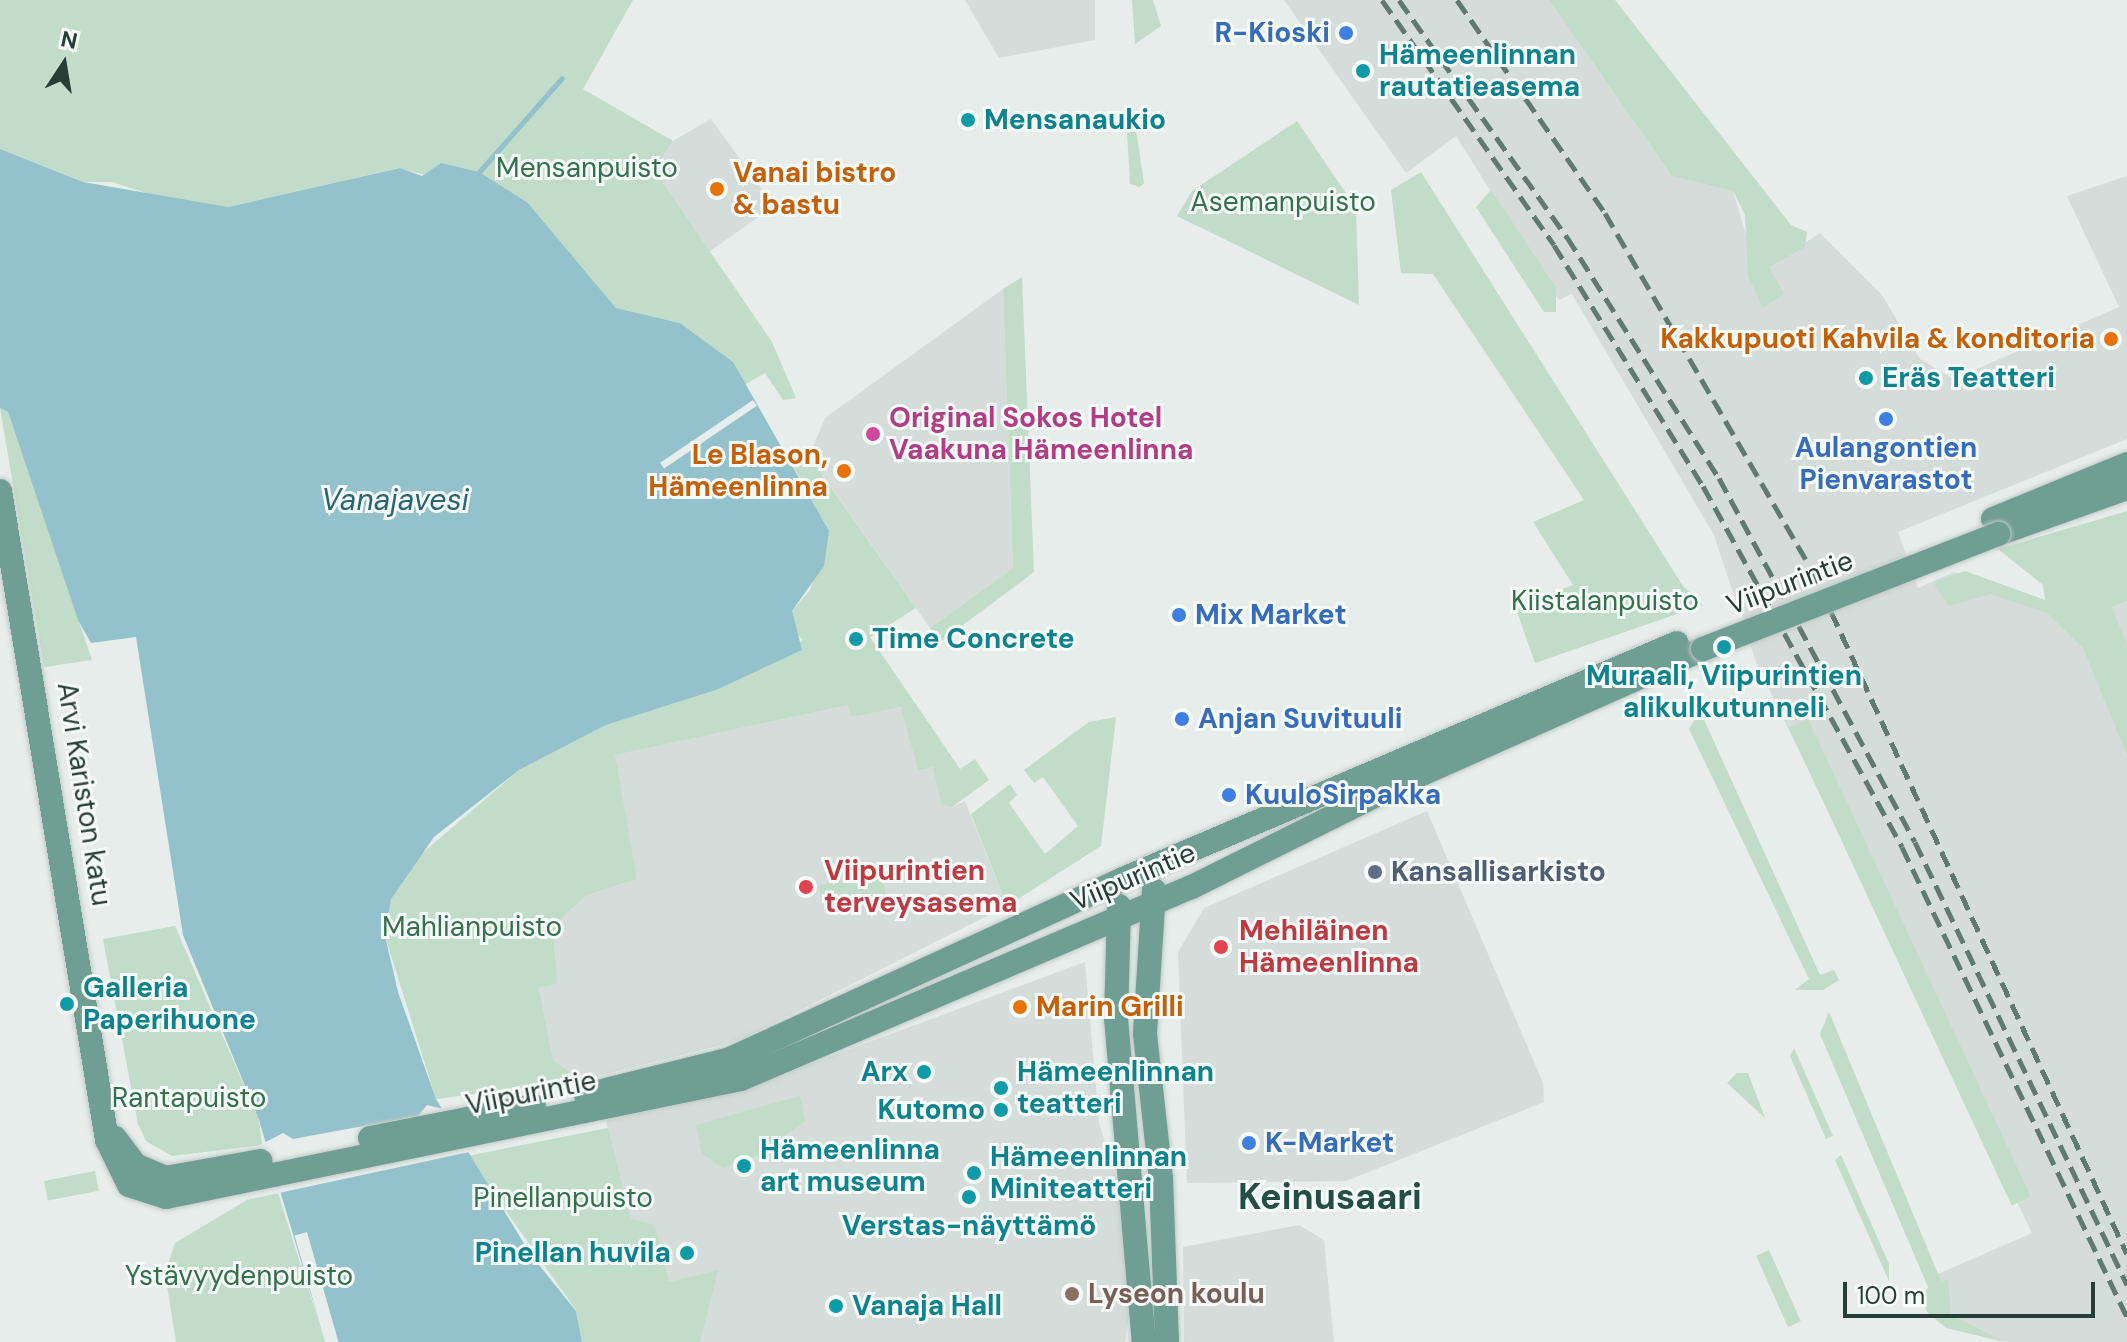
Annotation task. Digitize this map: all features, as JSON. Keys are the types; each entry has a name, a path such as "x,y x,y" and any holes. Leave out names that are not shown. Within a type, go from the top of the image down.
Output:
{"main road":[{"name":"Viipurintie","path":"489,1123 730,1059 1123,879 1700,641 1996,526 2127,464"},
{"name":"Viipurintie","path":"1996,526 2127,488"},
{"name":"Arvi Kariston katu","path":"0,491 112,1158 129,1185"},
{"name":"Viipurintie","path":"165,1178 241,1173 489,1123 741,1079 1152,903 1700,641"},
{"path":"1157,865 1145,1034 1161,1178 1167,1342"},
{"path":"1123,879 1118,917 1116,1018 1144,1342"},
{"name":"Arvi Kariston katu","path":"104,1109 123,1153 165,1178"},
{"name":"Viipurintie","path":"129,1185 188,1198 241,1173"}],"shaded area":[{"path":"965,0 1095,0 1095,40 999,58"},
{"path":"1284,0 1549,0 1672,176 1733,191 1748,242 1769,267 1820,233 1882,295 1920,359 1954,379 2119,307 2067,196 2127,176 2127,439 1898,532 1918,588 1954,572 2122,634 2112,607 2127,601 2127,1342 2009,1342 1957,1330 1940,1317 1938,1274 2032,1233 1756,662 1714,535 1572,294 1559,300 1456,136 1406,173"},
{"path":"711,119 774,206 709,252 654,170 673,141"},
{"path":"1003,289 1013,568 930,628 822,474 813,447 825,418"},
{"name":"Viipurintien terveysasema","path":"848,705 905,708 918,769 933,767 952,807 965,801 1007,906 738,1041 582,1080 553,1060 539,988 558,982 554,943 562,918 587,895 637,879 614,755"},
{"path":"1427,811 1543,1083 1544,1102 1346,1181 1187,1183 1178,952 1204,908"},
{"path":"1085,962 1099,1123 1117,1182 1131,1304 1125,1342 700,1342 717,1271 669,1282 655,1225 631,1220 623,1199 606,1120 729,1094"},
{"path":"1299,1225 1324,1240 1334,1342 1184,1342 1183,1247"}],"green space":[{"name":"Mensanpuisto","path":"0,0 633,0 583,89 673,141 654,170 772,342 796,398 783,400 765,373 744,385 733,362 680,323 616,308 528,203 399,168 228,207 173,202 112,182 83,182 0,149"},
{"path":"1132,0 1153,0 1161,26 1135,44"},
{"path":"1549,0 1615,0 1791,225 1807,232 1805,247 1769,267 1784,294 1763,308 1748,276 1745,215 1733,191 1672,176"},
{"name":"Asemanpuisto","path":"1297,121 1356,208 1359,305 1177,216 1192,191"},
{"path":"1136,130 1144,183 1140,187 1130,184 1127,131"},
{"name":"Asemanpuisto","path":"1421,172 1683,586 1703,605 1535,663 1515,606 1573,585 1533,522 1584,500 1433,274 1401,273 1391,190"},
{"path":"1491,190 1556,288 1556,312 1544,312 1476,207"},
{"path":"1022,277 1034,572 940,642 930,628 1013,568 1003,289"},
{"path":"0,408 8,412 92,660 44,667"},
{"name":"Mahlianpuisto","path":"813,447 822,475 916,608 870,637 960,769 975,759 989,780 952,807 941,804 933,767 918,770 901,707 851,717 848,705 615,755 637,879 587,895 562,918 554,943 558,983 539,988 553,1060 582,1080 436,1099 385,936 391,899 411,863 519,770 606,725 716,690 803,640 791,628 792,611 810,590 829,532 789,459"},
{"path":"2127,511 2127,601 2112,607 2127,645 2127,755 2083,648 2047,613 1990,594 1949,606 1933,582 1965,571 2045,600 2043,585 1998,549"},
{"path":"1700,711 1820,975 1834,970 1839,980 1823,990 1795,990 1809,979 1689,729"},
{"path":"1116,717 1101,846 1007,906 971,814 1010,784 1017,795 1009,803 1045,854 1078,826 1043,777 1034,783 1024,770 1089,722"},
{"path":"1808,719 2031,1197 2012,1205 1789,728"},
{"path":"881,868 886,895 822,904 819,886"},
{"name":"Rantapuisto","path":"175,926 259,1120 262,1145 172,1156 146,1141 138,1124 103,939"},
{"path":"1829,1012 1941,1281 1948,1280 1951,1315 2005,1342 1946,1328 1927,1312 1922,1298 1928,1287 1820,1034"},
{"path":"1794,1048 1833,1136 1826,1139 1790,1056"},
{"path":"1737,1073 1748,1073 1765,1118 1727,1083"},
{"path":"800,1096 805,1121 756,1156 723,1168 702,1154 696,1125"},
{"name":"Pinellanpuisto","path":"608,1128 631,1219 655,1225 669,1282 718,1270 700,1342 582,1342 576,1310 467,1156"},
{"path":"1841,1155 1889,1264 1889,1281 1835,1160"},
{"path":"95,1171 99,1191 48,1201 44,1181"},
{"name":"Ystävyydenpuisto","path":"278,1193 325,1342 176,1342 165,1273 175,1243 247,1200"},
{"path":"1769,1250 1801,1321 1788,1327 1756,1256"}],"water":[{"name":"Vanajavesi","path":"0,149 83,182 228,207 400,168 422,176 441,163 479,172 528,203 616,308 680,323 733,362 829,531 824,566 792,611 802,650 716,690 606,725 519,770 434,837 391,899 385,936 398,992 436,1099 531,1255 576,1311 582,1342 325,1342 259,1120 183,935 136,637 91,643 78,620 8,412 0,408"}],"pier":[{"path":"753,400 757,406 664,468 660,463"},
{"path":"427,1105 447,1110 469,1152 274,1194 258,1146 283,1133 293,1139 418,1116"},
{"path":"307,1232 339,1342 325,1342 295,1236"}],"waterway":[{"path":"479,172 562,78"}],"railway":[{"path":"1382,0 1554,245 1703,486 1902,847 2127,1317"},
{"path":"1399,0 1567,237 1719,478 1915,842 2127,1285"},
{"path":"1457,0 1605,213 1811,568 2127,1254"}],"place":[{"name":"R-Kioski","path":"1346,33"},
{"name":"Hämeenlinnan rautatieasema","path":"1363,71"},
{"name":"Mensanaukio","path":"968,120"},
{"name":"Vanai bistro & bastu","path":"717,189"},
{"name":"Kakkupuoti Kahvila & konditoria","path":"2111,339"},
{"name":"Eräs Teatteri","path":"1866,378"},
{"name":"Aulangontien Pienvarastot","path":"1886,419"},
{"name":"Original Sokos Hotel Vaakuna Hämeenlinna","path":"873,434"},
{"name":"Le Blason, Hämeenlinna","path":"844,471"},
{"name":"Mix Market","path":"1179,615"},
{"name":"Time Concrete","path":"856,639"},
{"name":"Muraali, Viipurintien alikulkutunneli","path":"1724,647"},
{"name":"Anjan Suvituuli","path":"1182,719"},
{"name":"KuuloSirpakka","path":"1229,795"},
{"name":"Kansallisarkisto","path":"1375,872"},
{"name":"Viipurintien terveysasema","path":"806,887"},
{"name":"Mehiläinen Hämeenlinna","path":"1221,947"},
{"name":"Galleria Paperihuone","path":"67,1004"},
{"name":"Marin Grilli","path":"1020,1007"},
{"name":"Arx","path":"924,1072"},
{"name":"Hämeenlinnan teatteri","path":"1001,1088"},
{"name":"Kutomo","path":"1001,1110"},
{"name":"K-Market","path":"1249,1143"},
{"name":"Hämeenlinna art museum","path":"744,1166"},
{"name":"Hämeenlinnan Miniteatteri","path":"974,1173"},
{"name":"Verstas-näyttämö","path":"969,1197"},
{"name":"Pinellan huvila","path":"687,1253"},
{"name":"Lyseon koulu","path":"1072,1294"},
{"name":"Vanaja Hall","path":"836,1306"}],"district":[{"name":"Keinusaari","path":"1330,1197"}],"park label":[{"name":"Kiistalanpuisto","path":"1605,601"}]}
